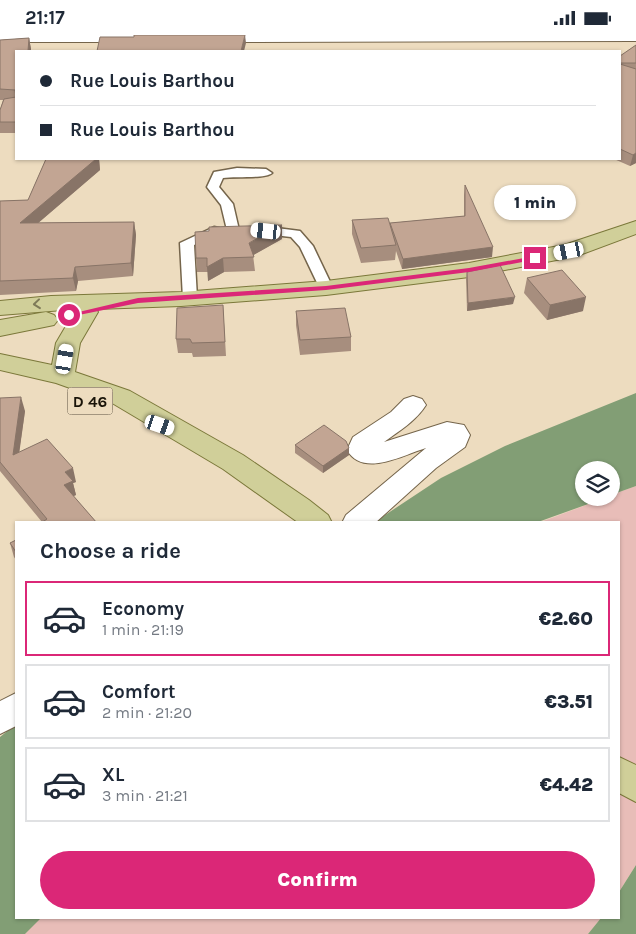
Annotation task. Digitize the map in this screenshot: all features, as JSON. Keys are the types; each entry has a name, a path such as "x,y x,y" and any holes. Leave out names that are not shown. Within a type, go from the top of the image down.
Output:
{"main road":[{"path":"0,308 51,303 190,298 326,288 469,270 569,251 636,227"},
{"path":"0,328 138,300"},
{"path":"62,376 68,343 86,312"},
{"name":"D 46","path":"0,362 62,376 121,397 233,462 309,515"},
{"name":"D 46","path":"0,377 50,388 178,431"},
{"path":"620,773 636,786"}],"street":[{"path":"187,37 434,44 636,36"},
{"path":"0,37 167,37"},
{"path":"358,521 426,461 456,440 457,435 454,431 447,431 377,454 366,454 360,450 362,444 400,418 413,405"},
{"path":"0,720 15,708"}],"lane":[{"path":"242,230 227,204 214,187 218,175 237,172 266,173"},
{"path":"190,298 188,243 209,231 242,230 295,234 306,246 326,288"}],"shaded area":[{"path":"636,393 636,486 620,492 620,461 575,461 575,506 583,506 541,521 376,521 441,478 505,446"},
{"path":"636,486 636,865 620,890 620,521 543,521 584,506 620,506 620,492"},
{"path":"15,725 15,919 40,919 25,934 0,934 0,737"},
{"path":"636,865 636,934 588,934 600,919 620,919 620,890"},
{"path":"39,919 600,919 588,934 25,934"}],"building":[{"path":"134,35 245,35 241,50 97,50 100,37 134,37"},
{"path":"29,38 28,50 15,50 15,90 0,89 0,40"},
{"path":"636,45 636,63 621,63 621,55"},
{"path":"621,64 636,69 636,153 633,155 621,149"},
{"path":"15,97 15,122 0,122 0,110 4,99"},
{"path":"46,160 95,160 20,223 134,222 131,263 75,267 73,278 0,281 0,201 28,200"},
{"path":"465,185 493,247 403,259 390,223 465,216"},
{"path":"388,218 396,245 361,248 352,220"},
{"path":"282,225 249,243 254,257 223,258 207,267 207,258 196,258 195,232 209,231 209,227"},
{"path":"500,265 515,297 468,303 467,272"},
{"path":"562,270 586,297 550,305 527,278"},
{"path":"223,305 225,342 192,343 190,339 176,339 177,308"},
{"path":"345,308 351,337 300,340 296,311"},
{"path":"21,397 13,455 47,439 73,468 65,472 73,481 64,485 95,521 44,521 47,519 0,462 0,398"},
{"path":"324,425 346,441 349,448 323,466 295,445"},
{"path":"15,540 15,550 10,543"}],"route":[{"path":"69,315 138,300 181,299 326,288 469,270 535,258"}]}
